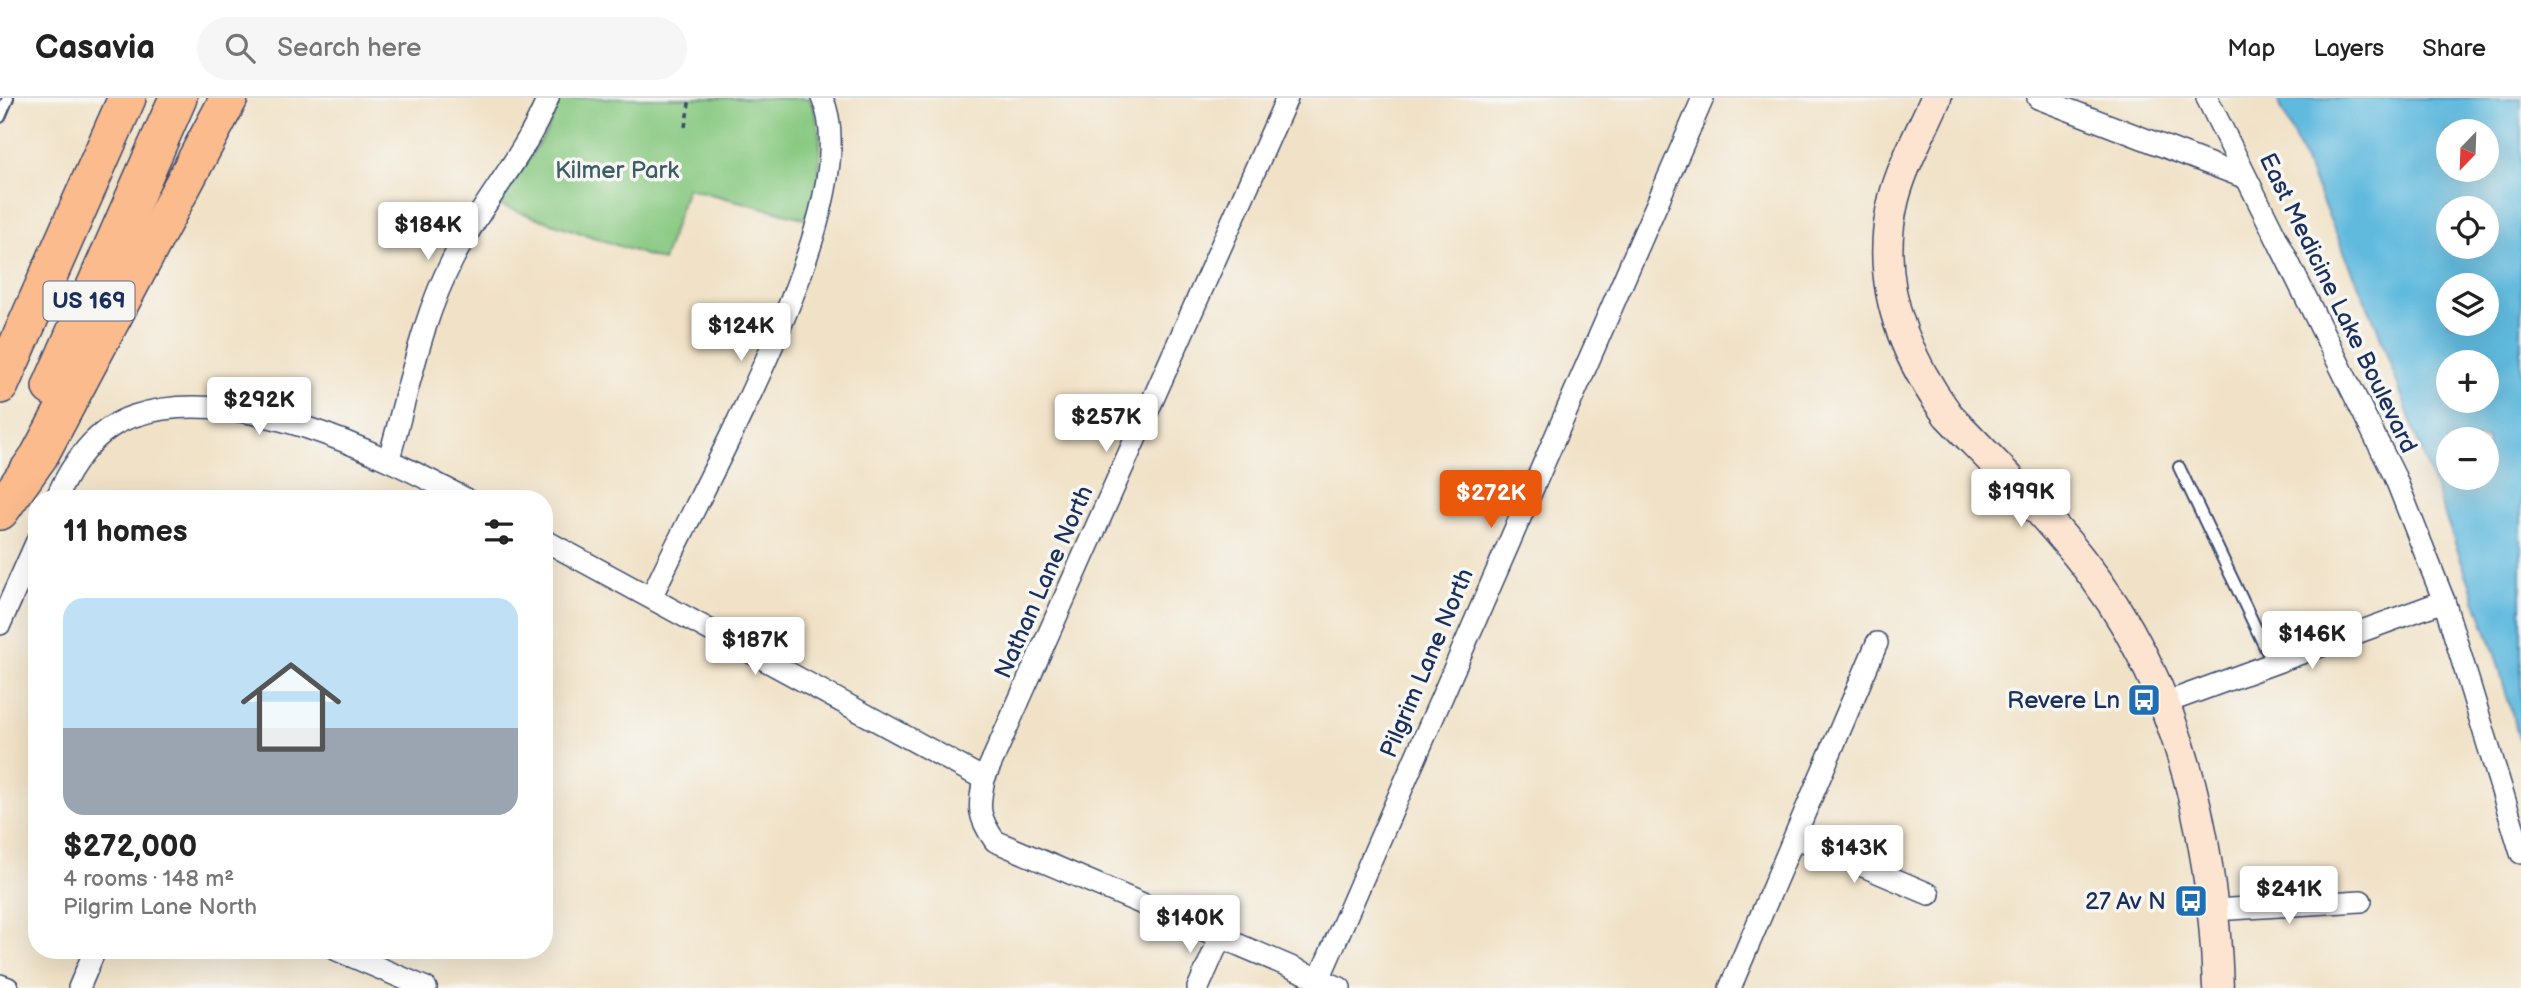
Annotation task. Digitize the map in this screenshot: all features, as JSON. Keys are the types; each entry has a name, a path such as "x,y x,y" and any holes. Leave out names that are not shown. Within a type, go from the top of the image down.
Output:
{"highway":[{"path":"48,276 112,98"},
{"name":"US 169","path":"0,385 127,98"},
{"name":"US 169","path":"0,504 178,98"},
{"path":"0,511 39,456 229,98"}],"street":[{"path":"389,458 442,281 468,233 534,128 548,98"},
{"path":"652,596 792,300 818,221 831,150 830,124 822,98"},
{"name":"Nathan Lane North","path":"1220,938 995,841 981,821 979,800 984,779 1287,98"},
{"name":"Pilgrim Lane North","path":"1319,979 1703,98"},
{"path":"1936,98 1895,197 1888,232 1886,268 1895,314 1912,359 1948,415 2079,557 2111,601 2165,703 2197,805 2214,910 2218,988"},
{"path":"2038,98 2246,178"},
{"name":"East Medicine Lake Boulevard","path":"2207,98 2395,477 2444,601 2521,853"},
{"path":"60,490 87,448 105,431 132,416 159,410 197,408 257,414 315,430 389,458 449,490"},
{"path":"553,545 652,596 984,779"},
{"path":"0,624 28,561"},
{"path":"2165,703 2444,601"},
{"path":"1730,988 1877,643"},
{"path":"1795,837 1929,894"},
{"path":"2214,910 2361,901"},
{"path":"1198,988 1220,938 1340,988"},
{"path":"79,988 91,959"},
{"path":"358,959 426,988"},
{"path":"0,985 8,988"}],"lane":[{"path":"0,117 8,98"},
{"path":"2179,467 2272,663"}],"path":[{"path":"685,127 690,98"}],"green space":[{"name":"Kilmer Park","path":"560,98 809,98 819,128 820,143 819,174 811,220 687,188 663,261 499,205 548,129"}],"water":[{"path":"2277,98 2521,98 2521,746 2495,654 2377,327"}],"place":[{"name":"Revere Ln","path":"2144,700"},
{"name":"27 Av N","path":"2191,901"}]}
